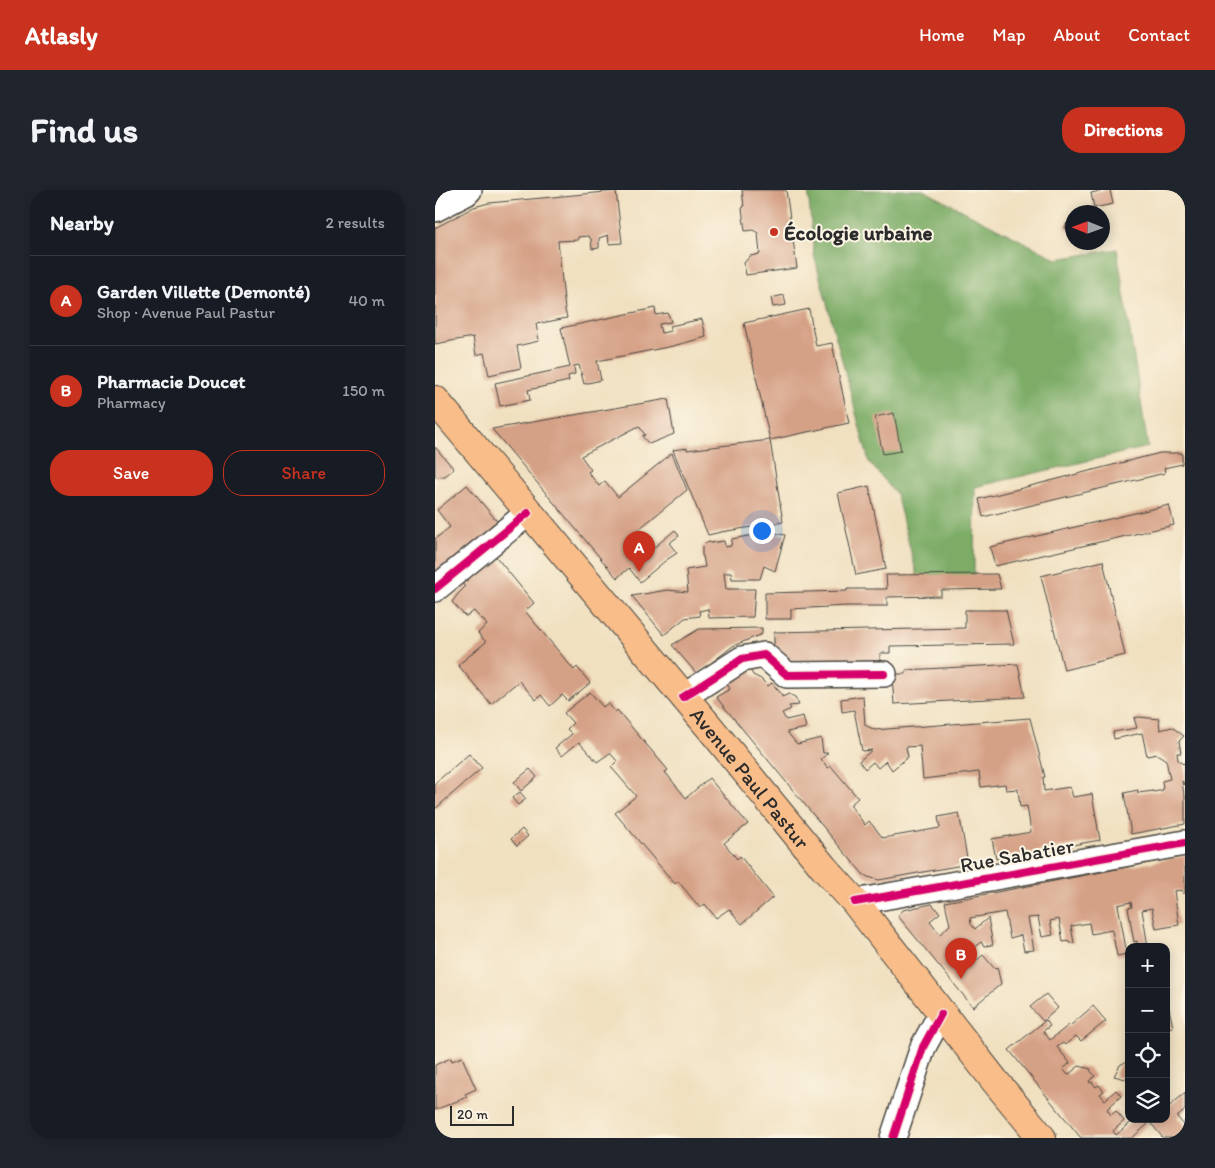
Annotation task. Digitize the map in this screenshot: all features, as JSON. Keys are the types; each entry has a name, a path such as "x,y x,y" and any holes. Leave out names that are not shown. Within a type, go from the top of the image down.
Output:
{"main road":[{"name":"Avenue Paul Pastur","path":"435,400 824,868 855,902 941,1014 1042,1138"}],"street":[{"path":"435,209 469,190"},
{"path":"435,589 528,513"},
{"path":"683,697 742,659 764,655 787,675 884,674"},
{"name":"Rue Sabatier","path":"855,902 1185,843"},
{"path":"893,1138 923,1047 941,1014"}],"green space":[{"path":"808,190 923,190 1057,259 1117,249 1148,447 975,487 974,576 918,579 896,494 869,462 814,255"}],"building":[{"name":"Écologie urbaine","path":"742,190 786,190 797,268 746,275 744,263 750,256 760,254 758,233 753,230 745,231"},
{"path":"1110,190 1113,204 1093,205 1091,193"},
{"path":"616,191 622,243 609,244 608,235 599,238 599,248 592,249 591,239 588,236 578,237 578,240 558,241 567,318 536,324 539,341 517,346 521,368 489,375 484,353 476,355 473,337 435,344 435,228 474,207 489,203"},
{"path":"784,295 786,305 773,307 771,298"},
{"path":"655,308 656,315 668,313 671,322 659,324 661,333 671,331 670,326 702,319 706,337 673,346 597,361 601,380 584,384 579,365 574,366 575,374 568,376 569,381 528,390 530,400 500,406 495,383 570,367 561,328"},
{"path":"809,309 816,346 832,343 849,423 770,440 744,323"},
{"path":"668,399 674,434 649,444 642,436 645,435 639,426 581,456 591,470 588,472 599,486 605,481 618,497 672,453 687,490 639,529 646,538 630,551 638,561 675,530 679,536 669,543 677,553 640,582 629,568 617,578 492,429"},
{"path":"894,413 901,451 883,454 875,417"},
{"path":"770,440 783,522 708,535 673,450"},
{"path":"435,447 454,469 445,476 435,477"},
{"path":"1160,453 1182,453 1182,464 1164,468 1165,473 983,517 979,499"},
{"path":"467,485 501,526 441,576 435,570 435,539 450,527 437,510"},
{"path":"869,486 886,569 856,575 838,493"},
{"path":"1169,505 1174,525 995,566 990,547"},
{"path":"775,531 774,533 785,535 775,571 764,566 760,579 732,579 731,573 724,573 726,589 755,589 753,617 709,618 708,609 699,611 700,616 685,618 664,635 632,596 667,590 688,592 686,570 705,567 702,547 706,543 724,541 725,547 731,546 732,539"},
{"path":"492,552 534,603 525,611 574,670 577,667 590,683 568,701 562,695 550,706 541,695 536,700 519,681 491,704 458,665 486,642 478,633 487,625 474,611 465,616 452,602 465,587 459,580"},
{"path":"1103,561 1125,655 1064,670 1041,576"},
{"path":"997,574 1001,589 941,590 941,596 887,597 887,606 791,609 791,619 765,619 765,593 887,589 886,575"},
{"path":"965,610 1006,610 1014,644 890,646 890,653 880,653 880,662 787,663 774,651 774,632 965,628"},
{"path":"762,628 762,634 733,646 697,674 672,645 699,629"},
{"path":"1018,664 1025,697 894,704 892,674 906,674 906,670"},
{"path":"750,669 753,675 761,679 768,686 772,683 782,697 789,694 795,697 799,705 789,706 791,709 782,713 786,720 803,716 806,728 787,732 797,744 821,738 823,753 828,753 821,759 828,768 831,766 858,798 850,805 865,825 869,821 883,838 940,828 938,817 959,813 968,864 879,880 863,874 716,697 730,689 726,682 739,671"},
{"path":"590,692 603,707 608,703 615,712 617,710 668,770 665,772 686,798 709,778 748,824 724,843 737,859 740,856 773,897 742,924 729,909 716,918 705,904 700,908 678,881 675,884 615,813 636,796 611,767 617,761 610,753 597,762 579,742 562,756 555,748 572,734 567,729 573,723 564,713"},
{"path":"863,696 865,725 874,730 1030,718 1045,777 1043,777 1044,791 1070,787 1073,797 1092,794 1100,840 996,859 992,839 1031,832 1027,806 1020,807 1018,789 1006,790 1005,784 981,787 979,772 923,779 920,746 906,747 908,757 892,770 886,761 878,768 873,762 865,769 859,761 872,750 862,751 854,710 842,712 841,699"},
{"path":"1134,718 1159,719 1160,730 1172,727 1184,736 1179,741 1181,753 1177,753 1178,760 1183,764 1185,762 1185,785 1182,781 1185,795 1185,824 1131,834 1124,793 1138,790 1138,793 1163,790 1162,781 1170,779 1166,760 1157,754 1147,756 1142,733 1114,739 1113,732 1137,728"},
{"path":"469,754 482,768 435,809 435,783"},
{"path":"530,769 537,777 521,791 514,782"},
{"path":"520,792 526,799 518,805 512,798"},
{"path":"522,829 528,836 517,846 511,839"},
{"path":"1185,856 1185,893 1183,894 1182,890 1174,891 1179,925 1156,929 1152,908 1142,910 1147,943 1134,942 1128,908 1132,907 1131,902 1118,905 1125,943 1125,954 1117,956 1112,930 1091,934 1089,923 1071,926 1074,943 1069,943 1069,941 1063,942 1059,919 1050,921 1053,935 1042,937 1038,917 1028,918 1034,950 1024,951 1021,935 1010,938 1005,912 970,918 971,924 975,929 988,918 993,945 984,946 981,942 968,952 975,962 983,955 995,969 997,967 1001,984 973,1007 898,916 903,910 932,904 940,913 930,921 940,934 950,925 945,902"},
{"path":"1046,994 1058,1008 1043,1021 1030,1007"},
{"path":"1093,1006 1106,1021 1081,1041 1076,1036 1065,1045 1063,1043 1057,1047 1070,1063 1063,1069 1068,1075 1079,1066 1091,1069 1095,1076 1089,1081 1096,1087 1099,1085 1104,1091 1100,1094 1105,1100 1116,1090 1121,1096 1107,1109 1111,1115 1116,1111 1124,1121 1113,1131 1116,1135 1130,1123 1147,1123 1132,1138 1081,1138 1009,1050 1046,1020 1050,1026 1043,1031 1050,1040"},
{"path":"1170,1013 1173,1027 1170,1027"},
{"path":"462,1057 476,1089 465,1094 467,1097 435,1110 435,1065 451,1058 452,1061"},
{"path":"1125,1062 1125,1079 1114,1076 1120,1065"},
{"path":"1185,1093 1185,1110 1177,1117 1185,1126 1185,1138 1163,1138 1151,1123 1170,1123 1170,1106"}],"cycle path":[{"path":"435,589 528,513"},
{"path":"683,697 742,659 764,655 787,675 884,674"},
{"path":"855,902 1185,843"},
{"path":"893,1138 923,1047 941,1014"}],"place":[{"name":"Écologie urbaine","path":"774,232"},
{"name":"Garden Villette (Demonté)","path":"639,572"},
{"name":"Pharmacie Doucet","path":"961,979"}]}
